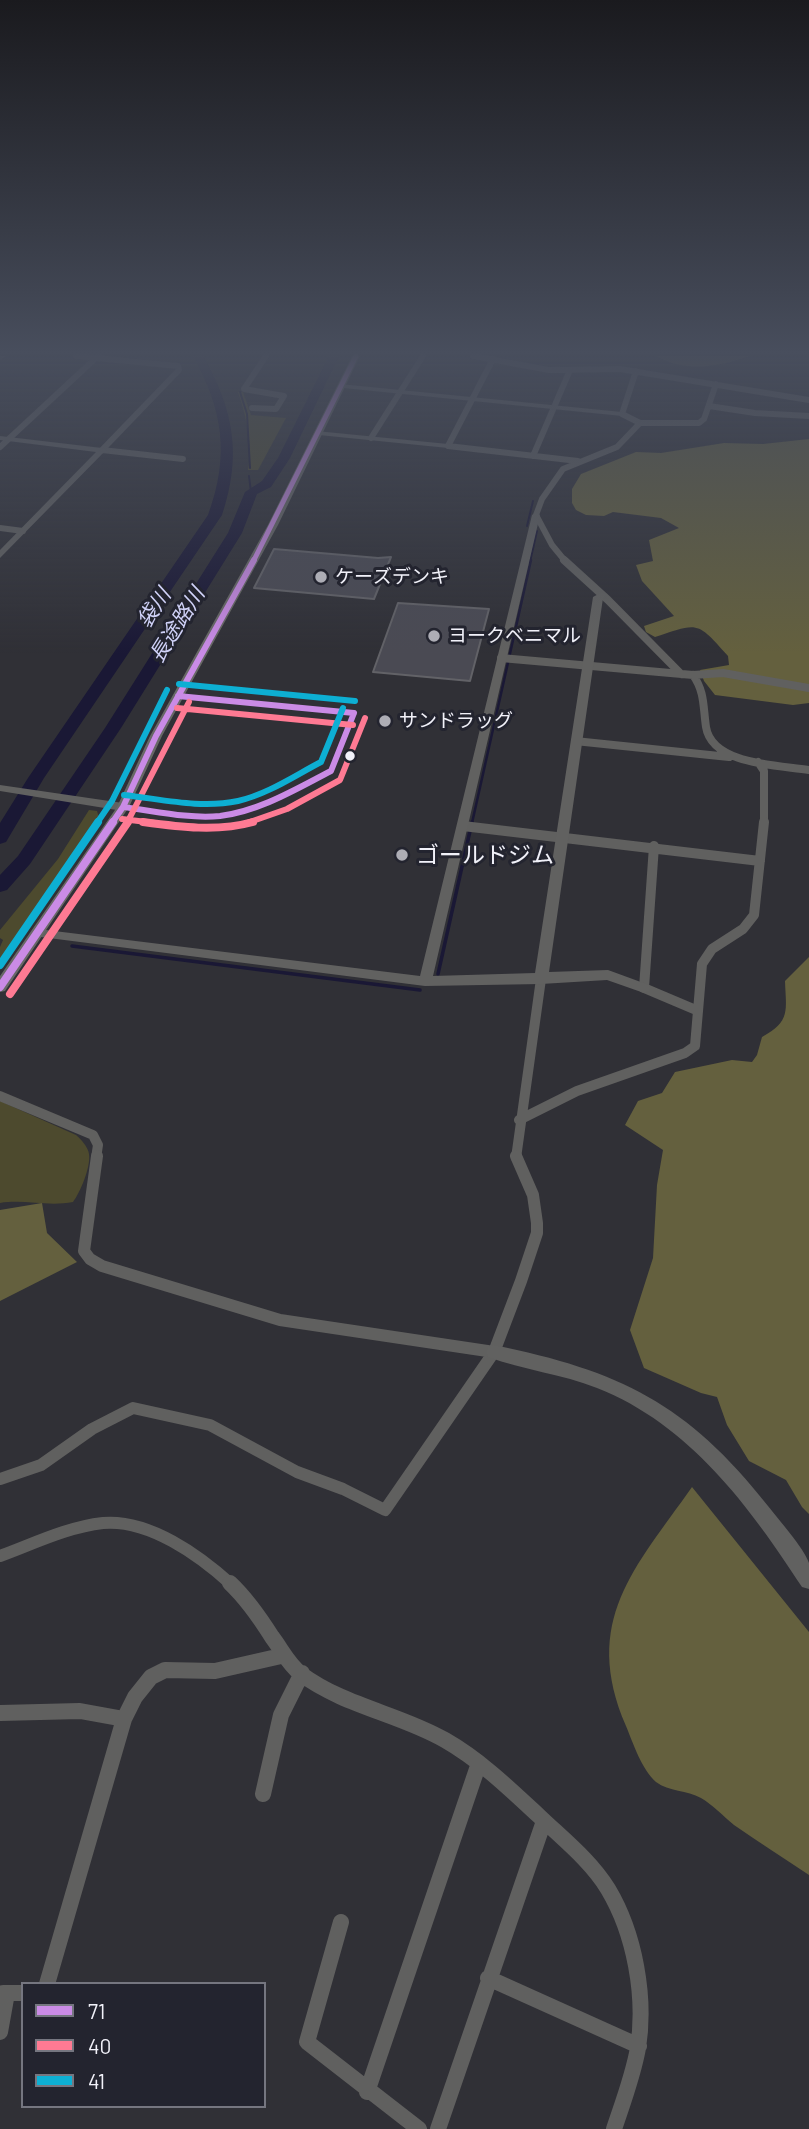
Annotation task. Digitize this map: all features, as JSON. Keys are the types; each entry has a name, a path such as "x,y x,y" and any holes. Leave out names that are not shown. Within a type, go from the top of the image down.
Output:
{"main road":[{"path":"0,987 122,807 156,736 273,525 308,455"}],"street":[{"path":"0,555 97,455"},
{"path":"150,455 183,459"},
{"path":"528,455 581,461"},
{"path":"425,981 536,515 542,499 563,469 596,455"},
{"path":"536,515 544,538 560,558 602,595 637,633 681,674"},
{"path":"0,528 23,531"},
{"path":"0,1479 41,1465 92,1429 133,1408 210,1425 297,1472 343,1489 385,1510 494,1352 537,1233 533,1195 517,1164 515,1152 597,597 602,595"},
{"path":"501,658 692,676 723,673 809,688"},
{"path":"692,676 703,690 707,737 711,744 730,757"},
{"path":"575,741 730,757 809,770"},
{"path":"519,1120 577,1091 688,1051 696,1045 700,971 706,957 717,945 743,929 753,918 764,832 764,771 758,762"},
{"path":"5,789 122,807"},
{"path":"463,825 654,846 760,861"},
{"path":"644,988 654,846"},
{"path":"38,933 425,981 608,975 696,1010"},
{"path":"0,1096 93,1135 98,1145 84,1251 90,1259 102,1266 280,1320 494,1352 577,1372 633,1396 675,1424 731,1475 809,1580"},
{"path":"0,1556 90,1526 119,1523 136,1526 209,1567 231,1584 263,1623 278,1645 281,1656 302,1673 322,1687 431,1732 480,1763 544,1821 592,1869 608,1890 619,1914 635,1971 640,2010 639,2046 628,2090 614,2129"},
{"path":"48,1982 124,1719 135,1697 151,1677 165,1670 215,1671 281,1656"},
{"path":"263,1794 290,1688 302,1673"},
{"path":"0,1713 80,1711 124,1719"},
{"path":"367,2092 480,1763"},
{"path":"438,2129 544,1821"},
{"path":"341,1922 307,2042 367,2092 419,2129"},
{"path":"488,1978 639,2046"},
{"path":"0,2032 10,1993"}],"shaded area":[{"path":"250,455 266,455 258,470 248,470"},
{"path":"628,455 809,455 809,703 793,705 715,695 704,681 700,670 729,665 728,656 710,636 689,627 655,637 646,632 644,626 674,616 642,581 636,565 653,561 649,540 679,528 661,518 613,512 604,516 586,515 576,510 572,503 572,489 581,474"},
{"path":"89,810 97,811 100,821 0,968 0,947 3,940 0,938 0,930 58,859"},
{"path":"809,957 809,1514 786,1480 749,1461 727,1425 717,1397 701,1393 644,1368 630,1330 653,1258 657,1185 663,1150 625,1125 638,1101 662,1093 675,1072 732,1060 752,1062 762,1037 778,1026 785,1014 785,981"},
{"path":"0,1101 76,1135 84,1143 89,1154 88,1166 82,1186 73,1202 0,1203"},
{"path":"42,1203 47,1233 77,1262 0,1301 0,1210"},
{"path":"692,1487 809,1632 809,1875 734,1825 701,1798 656,1782 638,1756 614,1689 609,1656 612,1626 621,1597 651,1544"}],"building":[{"name":"ケーズデンキ","path":"274,549 391,557 374,599 254,588"},
{"name":"ヨークベニマル","path":"398,603 489,609 470,681 373,672"}],"waterway":[{"name":"袋川","path":"0,838 36,778 215,515 223,488 226,455"},
{"path":"249,455 250,468"},
{"name":"長途路川","path":"0,886 24,860 113,728 235,533 251,492 267,484 285,455"},
{"path":"249,476 251,492"},
{"path":"527,526 533,501"},
{"path":"530,562 537,531"},
{"path":"472,823 531,560"},
{"path":"438,974 472,822"},
{"path":"72,946 420,990"}],"transit line":[{"name":"71","path":"0,987 123,807 156,736 273,525 307,455"},
{"name":"41","path":"179,684 355,701"},
{"name":"41","path":"0,965 112,801 167,690"},
{"name":"71","path":"178,696 354,713"},
{"name":"40","path":"10,994 134,813 189,702"},
{"name":"40","path":"177,708 353,725"},
{"name":"41","path":"124,795 214,804 252,797 321,762 343,708"},
{"name":"71","path":"123,807 177,815 218,816 270,802 331,771 354,713"},
{"name":"40","path":"122,819 217,828 243,825 272,815 340,780 365,718"}],"place":[{"name":"ケーズデンキ","path":"321,577"},
{"name":"ヨークベニマル","path":"434,636"},
{"name":"サンドラッグ","path":"385,721"},
{"name":"ゴールドジム","path":"402,855"}]}
